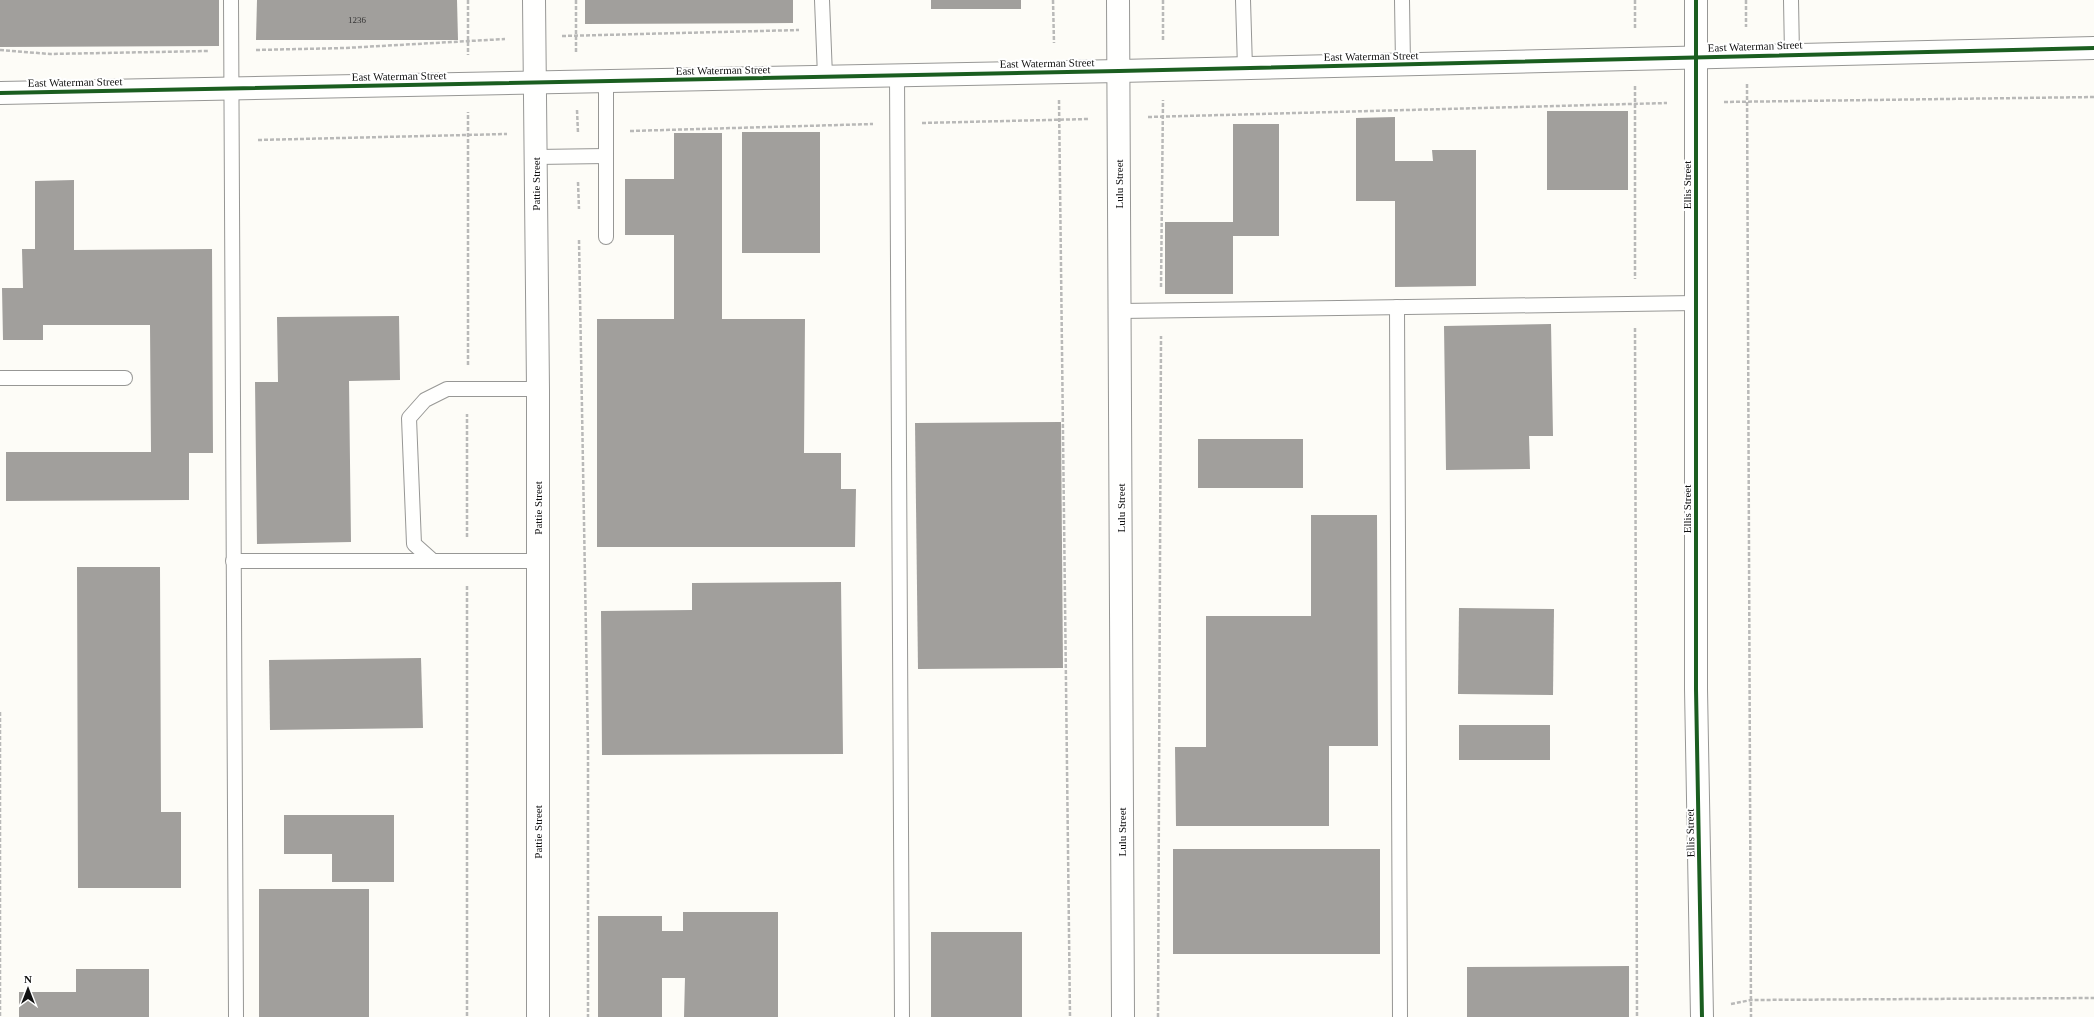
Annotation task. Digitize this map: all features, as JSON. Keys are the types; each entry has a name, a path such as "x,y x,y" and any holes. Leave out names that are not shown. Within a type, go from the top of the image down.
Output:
{"street":[{"name":"Pattie Street","path":"534,0 538,389 538,1017"},
{"name":"Lulu Street","path":"1118,0 1123,1017"},
{"name":"Ellis Street","path":"1696,0 1696,689 1702,1015"},
{"name":"East Waterman Street","path":"0,93 1119,71 2094,48"}],"lane":[{"path":"230,0 236,1017"},
{"path":"822,0 825,76"},
{"path":"1243,0 1244,68"},
{"path":"1402,0 1403,64"},
{"path":"1791,0 1792,54"},
{"path":"897,75 902,1017"},
{"path":"606,81 606,237"},
{"path":"536,157 606,156"},
{"path":"1120,311 1696,303"},
{"path":"1397,307 1400,1017"},
{"path":"0,378 125,378"},
{"path":"433,561 414,544 409,418 425,400 447,389 538,389"},
{"path":"233,561 538,561"}],"path":[{"path":"467,1017 468,0"},
{"path":"576,0 579,212"},
{"path":"1053,0 1053,30 1061,120 1070,1017"},
{"path":"1158,1017 1163,0"},
{"path":"1746,0 1751,1017"},
{"path":"0,50 50,54 345,48 576,35 824,30"},
{"path":"258,140 1696,103 2094,97"},
{"path":"579,236 588,747 588,1017"},
{"path":"1636,598 1637,1017"},
{"path":"0,712 0,1017"},
{"path":"1702,1015 1743,1000 2094,998"}],"building":[{"path":"0,0 219,0 219,46 0,47"},
{"path":"257,0 457,0 458,40 256,40"},
{"path":"585,0 793,0 793,23 585,24"},
{"path":"931,0 1021,0 1021,9 931,9"},
{"path":"1547,111 1628,111 1628,190 1547,190"},
{"path":"1395,117 1395,161 1433,161 1432,150 1476,150 1476,286 1395,287 1395,201 1356,201 1356,118"},
{"path":"1233,124 1279,124 1279,236 1233,236 1233,294 1165,294 1165,222 1233,222"},
{"path":"742,132 820,132 820,253 742,253"},
{"path":"674,133 722,133 722,319 805,319 804,453 841,453 841,489 856,489 855,547 597,547 597,319 674,319 674,235 625,235 625,179 674,179"},
{"path":"74,180 74,250 212,249 213,453 189,453 189,500 6,501 6,452 151,452 150,325 43,325 43,340 3,340 2,288 23,288 22,249 35,249 35,181"},
{"path":"399,316 400,380 349,381 351,542 257,544 255,382 278,382 277,317"},
{"path":"1551,324 1553,436 1529,436 1530,469 1446,470 1444,326"},
{"path":"1061,422 1063,668 918,669 915,423"},
{"path":"1198,439 1303,439 1303,488 1198,488"},
{"path":"1311,515 1377,515 1378,746 1329,746 1329,826 1176,826 1175,747 1206,747 1206,616 1311,616"},
{"path":"77,567 160,567 161,812 181,812 181,888 78,888"},
{"path":"841,582 843,754 602,755 601,611 692,610 692,583"},
{"path":"1459,608 1554,609 1553,695 1458,694"},
{"path":"421,658 423,728 270,730 269,660"},
{"path":"1459,725 1550,725 1550,760 1459,760"},
{"path":"284,815 394,815 394,882 332,882 332,854 284,854"},
{"path":"1173,849 1380,849 1380,954 1173,954"},
{"path":"259,889 369,889 369,1017 259,1017"},
{"path":"683,912 778,912 778,1017 684,1017 685,978 662,978 662,1017 598,1017 598,916 662,916 662,931 683,931"},
{"path":"931,932 1022,932 1022,1017 931,1017"},
{"path":"1629,966 1629,1017 1467,1017 1467,967"},
{"path":"76,969 149,969 149,1017 19,1017 19,992 76,992"}],"cycle path":[{"path":"1696,0 1696,689 1702,1017"},
{"path":"0,93 1119,71 2094,48"}]}
